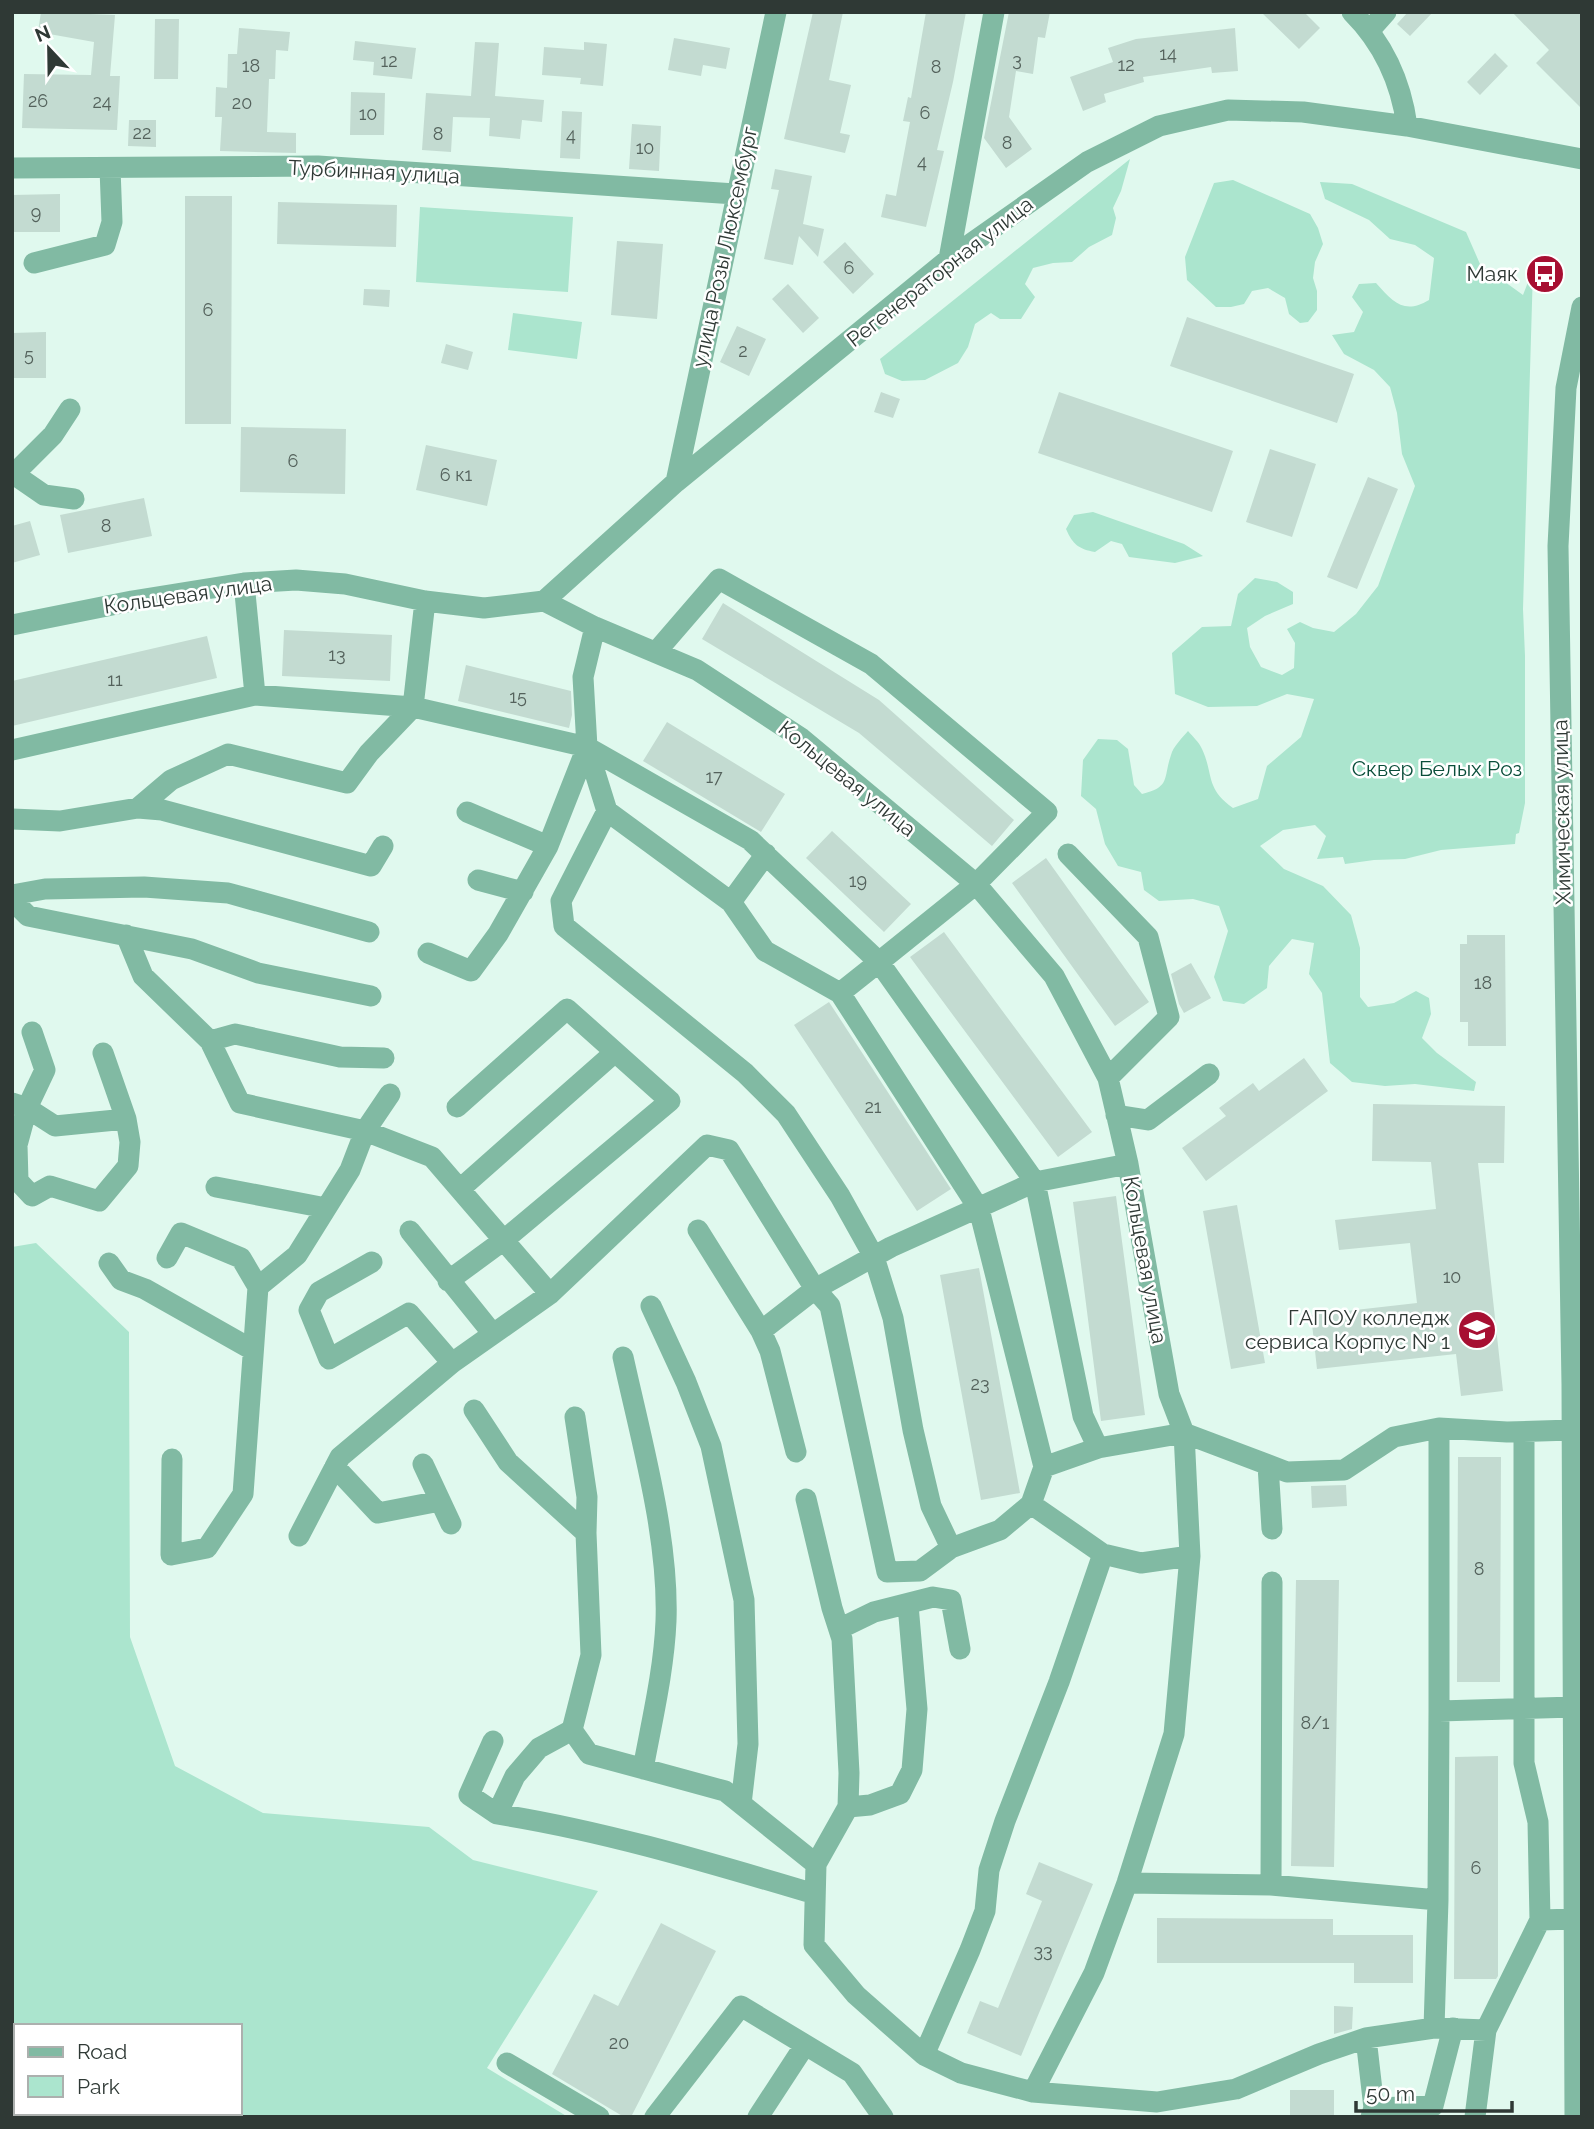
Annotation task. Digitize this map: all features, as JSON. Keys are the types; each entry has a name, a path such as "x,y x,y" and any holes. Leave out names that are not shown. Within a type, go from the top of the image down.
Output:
{"street":[{"name":"улица Розы Люксембург","path":"676,482 776,12"},
{"path":"949,260 994,12"},
{"path":"1352,12 1370,30 1393,71 1403,101 1407,126"},
{"path":"1370,30 1387,12"},
{"name":"Регенераторная улица","path":"544,601 676,482 949,260 1087,162 1159,126 1228,110 1303,112 1407,126 1582,159"},
{"name":"Турбинная улица","path":"12,168 318,166 736,194"},
{"path":"34,263 105,245 112,222 110,168"},
{"name":"Химическая улица","path":"1575,2117 1572,1430 1577,1382 1572,875 1558,546 1566,388 1582,307"},
{"path":"69,409 54,435 14,476 44,495 74,499"},
{"path":"656,652 719,579 871,664 1047,812 976,884 840,993"},
{"name":"Кольцевая улица","path":"12,625 132,601 244,583 296,580 345,584 425,601 484,608 544,601 696,670 801,738 976,884 1054,975 1108,1078 1128,1164 1169,1394 1184,1433 1190,1556 1174,1734 1127,1883 1094,1973 1032,2092"},
{"path":"244,583 255,695"},
{"path":"138,808 171,780 228,754 347,783 369,753 414,707 425,601"},
{"path":"299,1536 340,1457 452,1363 550,1294 707,1145 729,1150 816,1289 830,1306 887,1572 920,1571 951,1548 1000,1530 1031,1504 1044,1467 979,1209 840,993 765,951 731,902 607,811 587,747 583,677 595,626"},
{"path":"12,750 255,695 414,707 587,747 750,840 879,962 1035,1182 1083,1416 1098,1448"},
{"path":"428,953 471,971 498,934 548,846 587,747"},
{"path":"12,819 60,821 138,808 162,810 371,866 383,846"},
{"path":"607,811 561,901 564,926 745,1073 786,1114 840,1196 874,1257 893,1318 931,1506 951,1548"},
{"path":"467,812 548,846"},
{"path":"731,902 766,853"},
{"path":"1068,854 1148,937 1169,1017 1108,1078"},
{"path":"1572,875 1582,888"},
{"path":"478,880 523,892"},
{"path":"369,932 228,893 144,887 46,888 12,897 28,916 192,948 258,973 372,996"},
{"path":"126,935 143,976 210,1041 240,1103 365,1131 432,1157 550,1294"},
{"path":"448,1281 504,1240 670,1101 567,1009 457,1107"},
{"path":"32,1032 45,1070 20,1106 17,1145 18,1181 32,1196 50,1186 99,1201 128,1166 130,1142 127,1119 103,1053"},
{"path":"210,1041 235,1034 340,1057 384,1058"},
{"path":"460,1189 614,1053"},
{"path":"1116,1115 1148,1120 1209,1074"},
{"path":"258,1287 297,1255 349,1170 365,1131 390,1094"},
{"path":"20,1106 55,1126 127,1119"},
{"path":"761,1332 816,1289 891,1247 1035,1182 1128,1164"},
{"path":"216,1187 326,1208"},
{"path":"698,1230 770,1351 796,1452"},
{"path":"410,1231 493,1334"},
{"path":"167,1258 181,1233 241,1258 258,1287 243,1494 207,1548 170,1555 172,1459"},
{"path":"109,1262 121,1280 145,1289 253,1350"},
{"path":"372,1262 319,1292 309,1310 328,1359 409,1313 452,1363"},
{"path":"652,1306 711,1446 744,1600 748,1744 741,1804"},
{"path":"623,1357 664,1556 666,1621 643,1769"},
{"path":"474,1410 508,1462 586,1533"},
{"path":"497,1814 515,1776 539,1748 572,1730 592,1655 586,1533 587,1497 575,1417"},
{"path":"1044,1467 1098,1448 1184,1433 1287,1472 1344,1471 1394,1437 1439,1428 1524,1432 1572,1430"},
{"path":"1366,2038 1372,2112 1433,2106 1443,2028 1438,1900 1439,1428"},
{"path":"1475,2117 1486,2030 1539,1920 1538,1822 1524,1763 1524,1432"},
{"path":"423,1464 451,1524"},
{"path":"1268,1465 1272,1529"},
{"path":"335,1467 378,1513 440,1501"},
{"path":"806,1499 842,1639 849,1773 848,1807 816,1864 814,1945 856,1995 925,2055 961,2073 1032,2092 1157,2102 1236,2089 1319,2054 1366,2038 1443,2028 1486,2030"},
{"path":"1031,1504 1103,1555 1141,1563 1190,1556"},
{"path":"925,2055 985,1911 989,1870 1005,1821 1059,1682 1103,1555"},
{"path":"1271,1885 1272,1582"},
{"path":"839,1629 874,1612 933,1597 951,1600 960,1649"},
{"path":"848,1807 870,1805 900,1794 912,1770 917,1709 908,1605"},
{"path":"1439,1711 1574,1707"},
{"path":"572,1730 589,1754 725,1791 816,1864"},
{"path":"493,1741 469,1796 497,1814 562,1824 658,1848 815,1894"},
{"path":"1127,1883 1271,1885 1438,1900"},
{"path":"1539,1920 1575,1919"},
{"path":"655,2117 741,2006 852,2073 872,2111"},
{"path":"758,2117 805,2045"},
{"path":"507,2063 599,2117"}],"green space":[{"path":"1130,159 1113,208 1116,218 1112,235 1089,247 1072,262 1033,268 1025,284 1035,297 1021,319 1000,319 991,313 975,324 968,347 958,363 925,380 902,381 885,374 880,359"},
{"path":"1233,180 1310,214 1318,228 1323,244 1315,262 1313,278 1317,291 1317,310 1308,322 1300,323 1289,314 1285,298 1268,288 1252,291 1244,304 1216,307 1187,280 1185,257 1214,183"},
{"name":"Сквер Белых Роз","path":"1320,182 1352,184 1466,232 1480,264 1523,295 1533,269 1523,609 1525,803 1515,844 1441,850 1405,859 1345,864 1343,857 1317,859 1326,836 1315,825 1283,830 1260,846 1284,869 1323,886 1351,915 1360,948 1360,997 1368,1007 1394,1003 1416,991 1429,998 1431,1014 1422,1038 1437,1053 1476,1082 1474,1091 1415,1084 1385,1086 1352,1082 1330,1063 1322,993 1309,974 1314,943 1292,939 1269,966 1267,988 1244,1004 1223,1001 1214,977 1228,931 1219,906 1193,899 1159,901 1144,890 1141,872 1118,866 1105,844 1096,809 1081,796 1083,760 1098,739 1117,740 1128,749 1134,785 1142,794 1162,785 1172,752 1188,731 1201,746 1214,787 1224,801 1233,808 1258,799 1267,766 1301,737 1314,699 1287,694 1257,706 1208,707 1175,694 1172,653 1202,627 1231,626 1238,594 1255,578 1277,582 1293,592 1293,604 1265,616 1247,628 1250,647 1261,667 1282,675 1294,668 1295,643 1287,629 1300,622 1334,632 1356,614 1378,586 1415,486 1402,454 1397,413 1390,387 1374,370 1344,354 1332,335 1354,332 1363,312 1352,297 1359,284 1376,283 1394,301 1406,306 1429,300 1434,258 1415,245 1390,239 1369,220 1325,199"},
{"path":"420,207 573,217 568,292 416,282"},
{"path":"513,313 582,322 577,359 508,350"},
{"path":"1093,512 1184,544 1203,556 1175,563 1129,557 1122,544 1111,541 1095,552 1085,549 1074,543 1066,529 1074,515"},
{"path":"36,1243 129,1332 130,1637 175,1766 263,1813 429,1827 473,1860 598,1891 487,2068 568,2117 12,2117 12,1247"}],"building":[{"path":"41,12 115,15 110,76 120,76 117,130 22,128 24,74 91,75 94,42 38,32"},
{"path":"813,12 843,12 829,80 851,85 840,133 850,135 845,153 784,139"},
{"path":"926,12 966,12 937,150 944,151 926,227 881,217 886,194 896,196 910,122 903,121 908,97 911,98"},
{"path":"1009,12 1050,12 1045,38 1038,37 1033,74 1016,71 1009,117 1032,149 1006,168 984,138"},
{"path":"1261,12 1304,12 1320,28 1299,49"},
{"path":"1408,12 1433,12 1410,36 1397,24"},
{"path":"1512,12 1582,12 1582,109 1536,63 1549,50"},
{"path":"155,19 179,19 178,79 154,79"},
{"path":"239,28 290,32 288,51 276,50 275,79 269,79 267,132 296,133 296,153 220,151 222,117 215,117 216,87 227,88 228,54 237,54"},
{"path":"1235,28 1238,71 1212,73 1211,67 1143,77 1144,82 1104,94 1106,102 1083,111 1070,77 1113,62 1108,48 1136,39"},
{"path":"674,38 730,48 726,69 703,65 701,76 668,70"},
{"path":"355,41 416,48 412,79 373,75 374,62 353,60"},
{"path":"475,42 499,43 495,96 544,100 542,122 522,120 520,139 489,136 490,118 453,117 451,152 422,150 426,93 471,96"},
{"path":"584,42 607,44 603,86 580,84 581,78 542,75 544,47 584,50"},
{"path":"1495,53 1508,66 1480,95 1467,82"},
{"path":"351,92 385,93 384,135 350,135"},
{"path":"562,111 582,112 580,159 560,158"},
{"path":"129,120 156,120 156,147 128,146"},
{"path":"632,124 661,126 659,171 629,169"},
{"path":"775,169 812,176 803,224 824,229 818,257 799,236 793,265 764,259 779,190 771,189"},
{"path":"60,194 60,232 12,232 12,195"},
{"path":"185,196 232,196 231,424 185,424"},
{"path":"278,202 397,205 396,247 277,244"},
{"path":"617,241 663,244 657,319 611,315"},
{"path":"845,242 874,274 853,294 823,262"},
{"path":"788,284 819,318 803,333 772,299"},
{"path":"364,289 390,290 389,307 363,305"},
{"path":"1187,317 1354,374 1337,423 1170,366"},
{"path":"737,326 766,339 749,376 720,362"},
{"path":"46,332 46,378 12,378 12,333"},
{"path":"446,344 473,352 468,370 441,363"},
{"path":"881,392 900,399 893,418 874,412"},
{"path":"1059,392 1233,451 1212,512 1038,453"},
{"path":"241,427 346,429 345,494 240,492"},
{"path":"426,445 497,460 487,506 416,490"},
{"path":"1270,449 1316,464 1292,537 1246,522"},
{"path":"1368,477 1398,489 1357,589 1327,577"},
{"path":"144,498 152,536 68,553 60,515"},
{"path":"30,521 40,555 12,563 12,526"},
{"path":"723,603 879,700 1014,820 992,846 859,733 702,639"},
{"path":"284,630 392,635 390,681 282,676"},
{"path":"207,636 217,678 12,726 12,681"},
{"path":"466,665 571,691 572,715 569,728 458,701"},
{"path":"667,722 785,794 761,832 643,761"},
{"path":"832,831 911,904 884,932 806,858"},
{"path":"1046,858 1149,1002 1115,1026 1012,883"},
{"path":"944,932 1092,1132 1058,1157 910,957"},
{"path":"1467,935 1505,935 1506,1046 1468,1046 1468,1022 1460,1022 1460,944 1467,944"},
{"path":"1191,963 1211,998 1184,1013 1171,974"},
{"path":"829,1002 951,1189 917,1211 794,1025"},
{"path":"1304,1058 1328,1091 1206,1181 1182,1148 1226,1116 1219,1108 1253,1083 1259,1091"},
{"path":"1373,1104 1505,1106 1504,1163 1478,1163 1503,1391 1461,1396 1456,1354 1317,1369 1311,1315 1417,1303 1410,1243 1339,1250 1335,1220 1436,1209 1431,1162 1372,1161"},
{"path":"1116,1196 1145,1415 1101,1421 1073,1202"},
{"path":"1237,1205 1265,1363 1231,1369 1203,1211"},
{"path":"979,1268 1020,1493 981,1500 940,1275"},
{"path":"1458,1457 1501,1457 1500,1682 1457,1682"},
{"path":"1346,1485 1347,1506 1312,1508 1311,1486"},
{"path":"1296,1580 1339,1580 1334,1867 1291,1866"},
{"path":"1498,1756 1498,1976 1496,1979 1454,1979 1455,1757"},
{"path":"1039,1862 1093,1884 1021,2056 967,2033 980,2001 998,2008 1042,1901 1026,1894"},
{"path":"1157,1918 1333,1919 1333,1935 1413,1935 1413,1983 1354,1983 1354,1963 1157,1963"},
{"path":"661,1923 716,1951 631,2117 624,2117 552,2074 594,1994 618,2006"},
{"path":"1334,2006 1353,2007 1352,2029 1334,2034"},
{"path":"1290,2090 1334,2090 1334,2117 1290,2117"}],"place":[{"name":"Маяк","path":"1545,274"},
{"name":"ГАПОУ колледж сервиса Корпус № 1","path":"1477,1330"}]}
